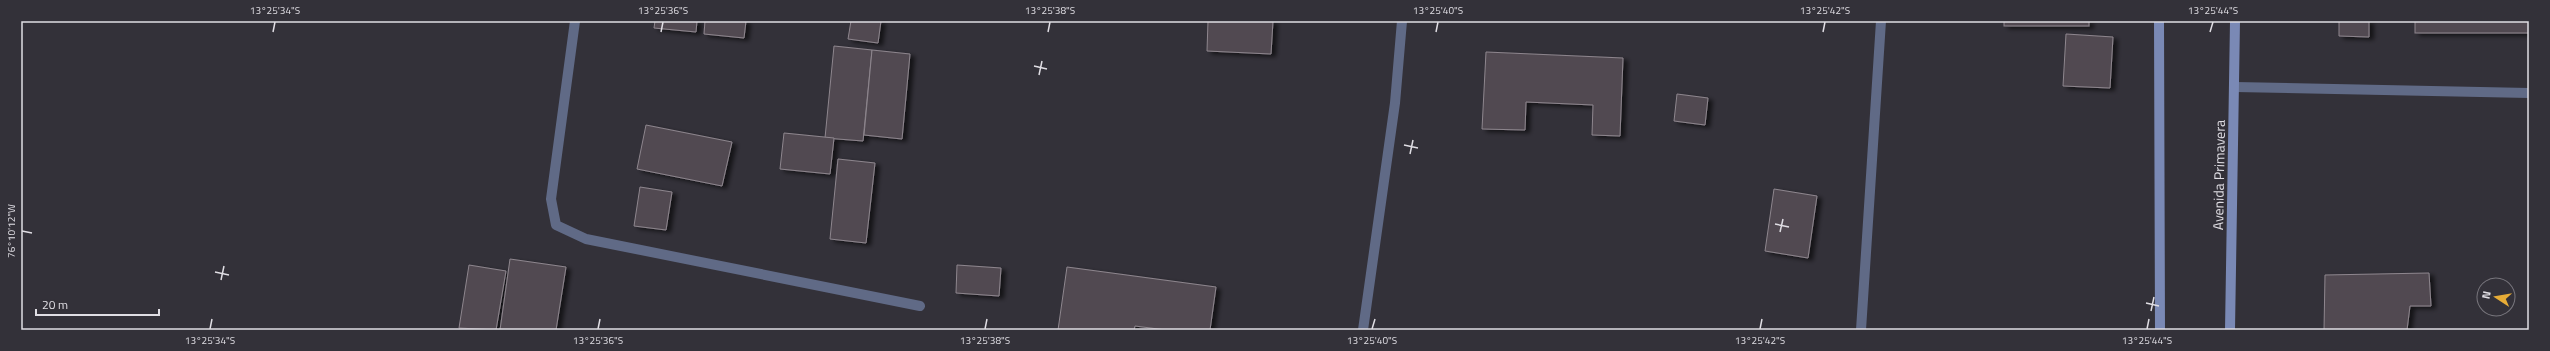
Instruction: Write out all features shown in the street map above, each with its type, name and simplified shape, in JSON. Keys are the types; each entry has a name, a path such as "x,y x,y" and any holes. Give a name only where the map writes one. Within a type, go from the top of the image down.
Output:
{"street":[{"path":"575,21 551,199 556,225 586,238 920,306"},
{"path":"1363,330 1395,103 1402,21"},
{"path":"1861,330 1881,21"},
{"path":"2159,21 2160,330"},
{"name":"Avenida Primavera","path":"2230,330 2235,87 2234,21"},
{"path":"2235,87 2529,93"}],"building":[{"path":"655,21 697,21 696,32 654,28"},
{"path":"705,21 746,21 744,38 704,34"},
{"path":"851,21 881,21 878,43 848,39"},
{"path":"1208,21 1273,21 1271,54 1207,51"},
{"path":"2004,21 2089,21 2089,26 2004,26"},
{"path":"2339,21 2369,21 2369,37 2339,36"},
{"path":"2415,21 2529,21 2529,33 2415,33"},
{"path":"2066,34 2113,37 2110,88 2063,86"},
{"path":"834,46 872,50 863,141 825,138"},
{"path":"872,50 910,54 902,139 864,135"},
{"path":"1486,52 1623,58 1620,136 1592,135 1593,105 1526,102 1525,130 1482,129"},
{"path":"1677,94 1708,98 1705,125 1674,121"},
{"path":"646,125 732,142 722,186 637,169"},
{"path":"784,133 834,138 830,174 780,169"},
{"path":"838,159 875,163 866,243 830,239"},
{"path":"640,187 672,192 666,230 634,226"},
{"path":"1774,189 1817,196 1808,258 1765,251"},
{"path":"510,259 566,267 556,330 500,330"},
{"path":"469,265 506,271 496,330 459,328"},
{"path":"957,265 1001,268 999,296 956,293"},
{"path":"1067,267 1216,287 1210,330 1166,330 1135,326 1134,330 1058,330"},
{"path":"2429,273 2431,306 2410,306 2407,330 2324,330 2325,275"}]}
